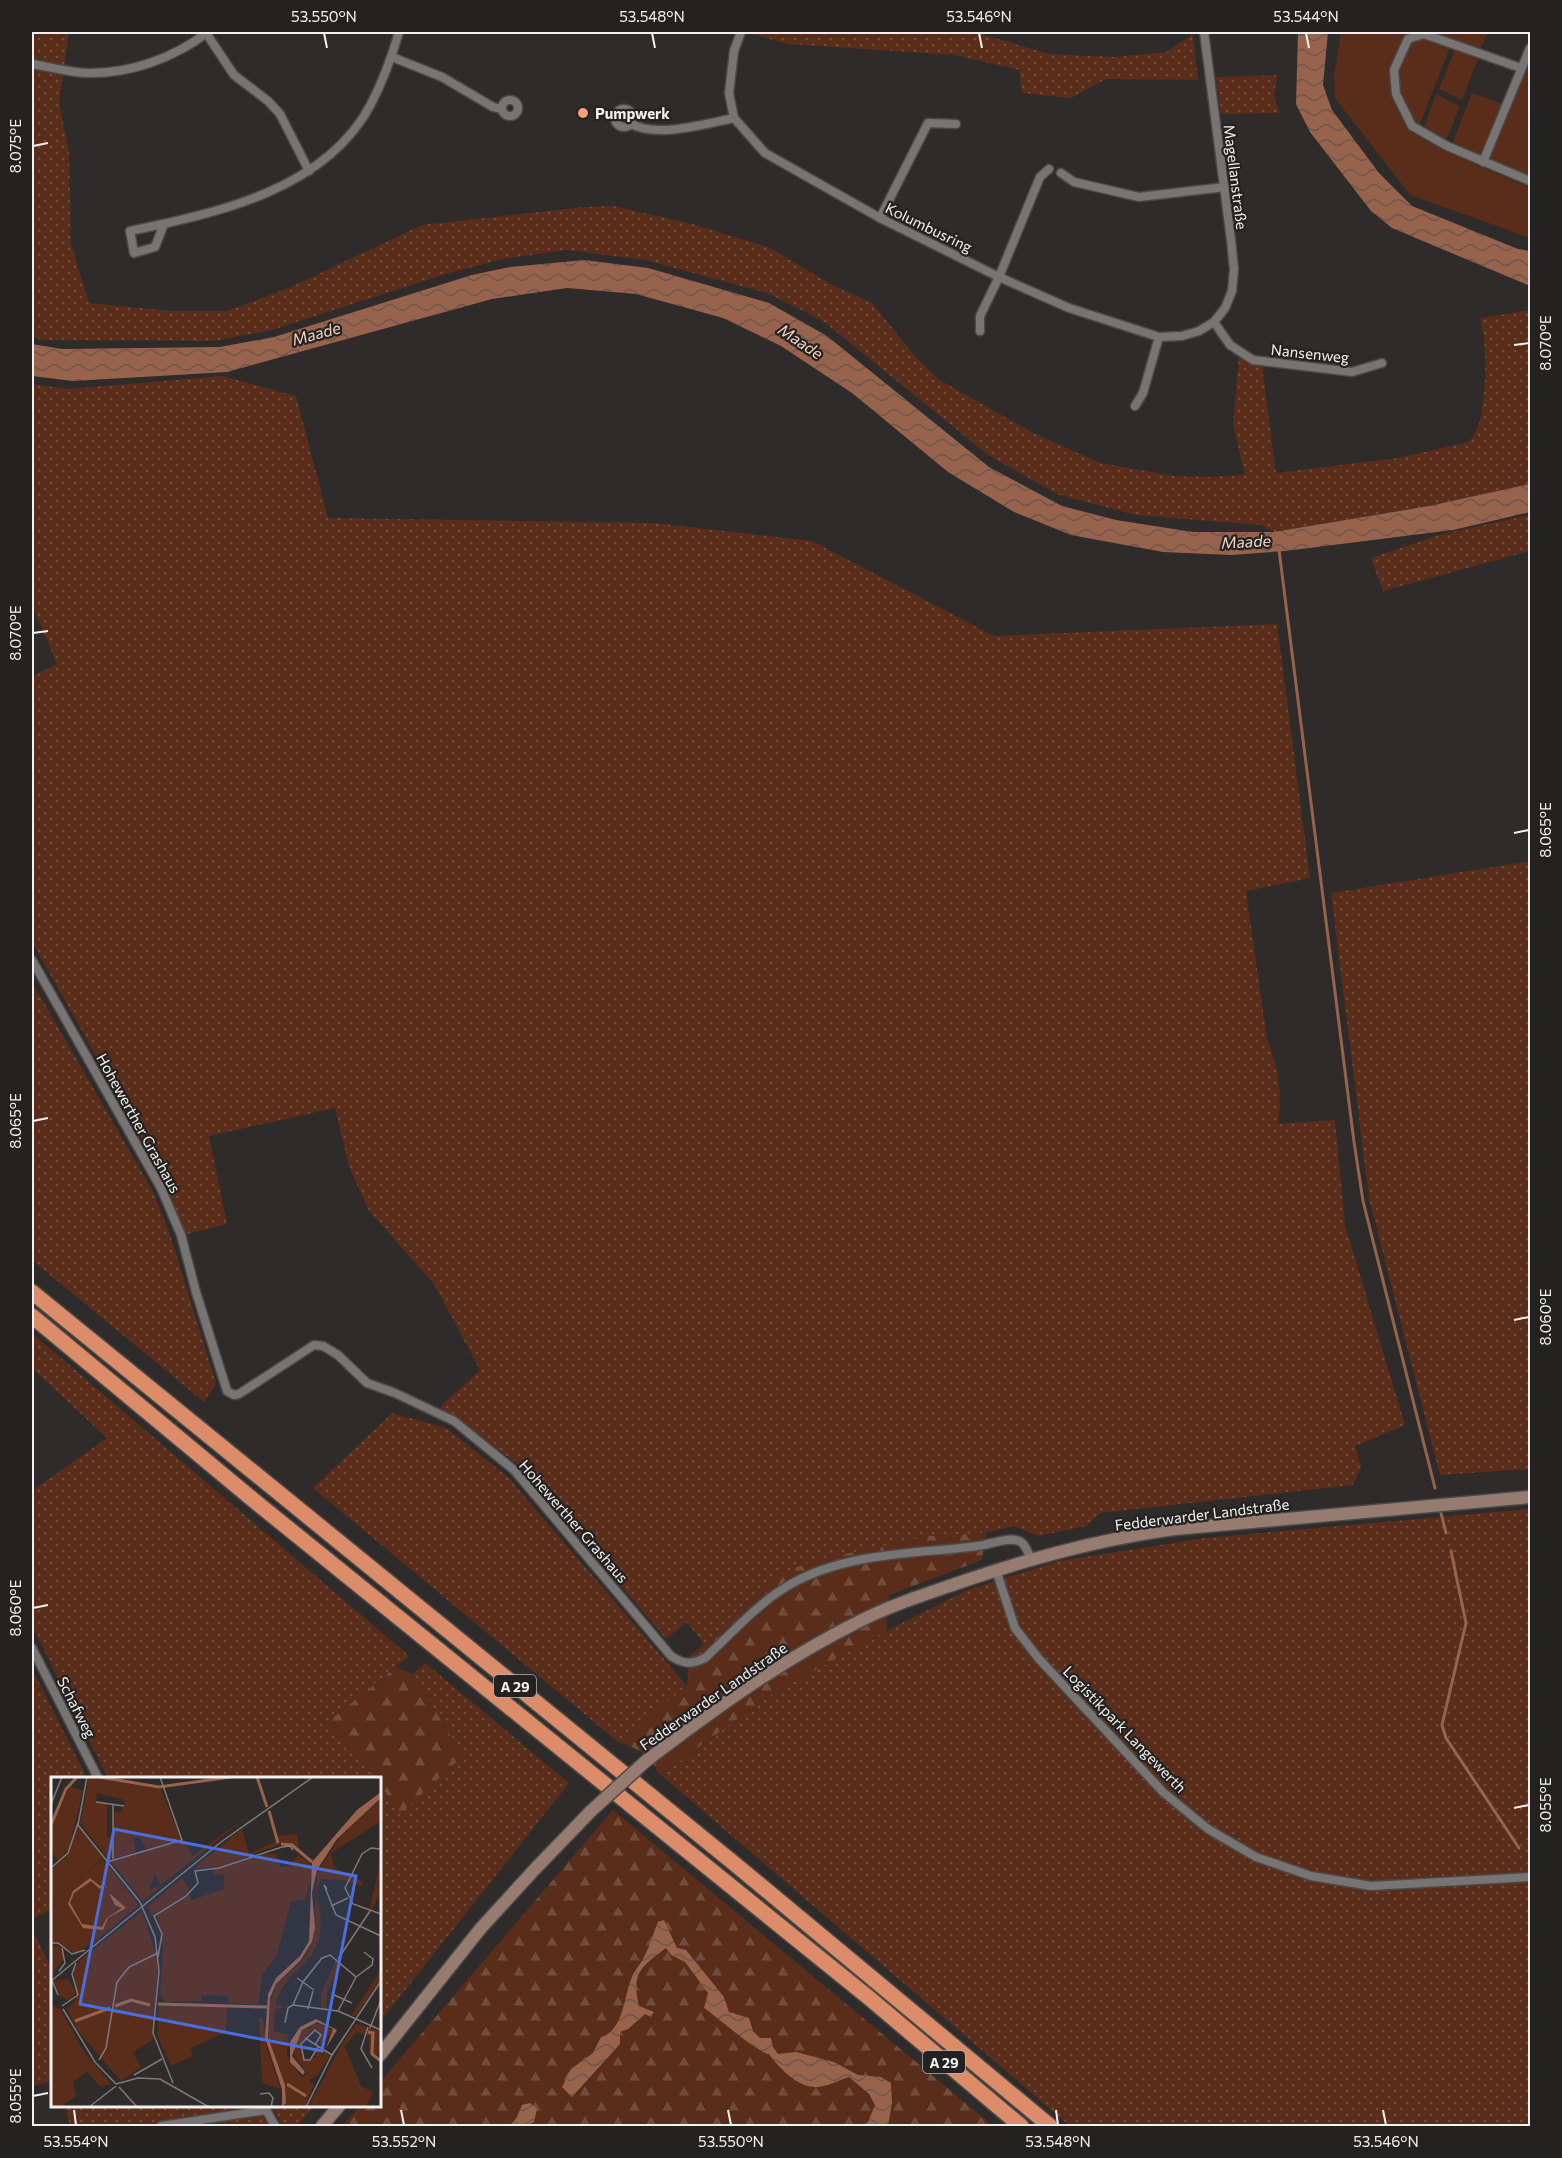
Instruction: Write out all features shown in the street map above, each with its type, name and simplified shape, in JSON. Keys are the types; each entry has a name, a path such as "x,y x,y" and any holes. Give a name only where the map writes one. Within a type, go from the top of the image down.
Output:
{"highway":[{"name":"A 29","path":"32,1292 736,1865 1050,2127"},
{"name":"A 29","path":"32,1316 257,1503 859,1990 1021,2127"}],"street":[{"path":"32,64 88,73 127,69 177,52 207,32 234,75 268,101 280,114 309,171"},
{"path":"164,224 254,199 289,184 309,171 337,147 371,105 392,57 399,32"},
{"path":"631,124 640,129 677,129 734,118 729,93 734,51 741,32"},
{"name":"Magellanstraße","path":"1204,32 1234,269 1232,291 1225,308 1214,322"},
{"path":"1521,68 1424,34 1408,39 1394,70 1396,94 1412,126 1447,146 1530,182"},
{"path":"1483,162 1530,48"},
{"path":"392,57 442,77 493,107 502,109"},
{"name":"Kolumbusring","path":"734,118 765,153 880,218 999,277 1069,308 1159,337 1199,331 1214,322"},
{"path":"880,218 928,123 956,124"},
{"path":"980,331 980,316 999,277 1040,177 1049,169"},
{"path":"1061,173 1074,182 1139,197 1225,186"},
{"name":"Nansenweg","path":"1214,322 1230,345 1253,360 1352,372 1382,363"},
{"path":"1135,406 1143,393 1159,337"},
{"name":"Hohewerther Grashaus","path":"32,960 161,1188 181,1235 227,1391 234,1395 239,1394 314,1345 323,1346 338,1355 367,1383 395,1393 454,1421 514,1470 670,1656 682,1663 694,1664 705,1658 768,1600 791,1584 825,1569 877,1558 992,1545 1010,1540 1018,1540 1024,1544 1031,1559"},
{"name":"Fedderwarder Landstraße","path":"381,2054 481,1928 591,1811 646,1761 753,1683 860,1621 916,1597 996,1570 1118,1538 1175,1529 1530,1497"},
{"name":"Logistikpark Langewerth","path":"996,1570 1015,1628 1039,1659 1163,1792 1208,1829 1256,1857 1311,1876 1371,1886 1530,1877"},
{"name":"Schafweg","path":"32,1648 97,1777"},
{"path":"322,2127 338,2107"},
{"path":"161,2127 265,2108 275,2127"}],"green space":[{"path":"32,32 69,32 59,102 69,153 71,244 89,303 170,311 227,311 291,287 422,225 583,207 613,206 692,224 768,247 834,286 872,303 914,355 938,379 1033,433 1100,463 1174,476 1210,477 1245,475 1233,424 1239,356 1262,366 1276,473 1398,458 1469,442 1479,424 1484,397 1485,355 1480,318 1530,310 1530,484 1429,506 1274,532 1261,525 1136,515 1059,495 988,455 823,321 767,293 645,260 567,250 503,259 449,273 272,330 214,341 42,340 32,336"},
{"path":"753,32 974,32 1050,54 1114,57 1166,52 1193,34 1198,80 1106,79 1071,98 1022,93 1019,70 955,55 788,44 752,34"},
{"path":"1341,32 1415,32 1405,36 1389,68 1391,95 1408,130 1444,151 1530,188 1530,238 1410,195 1335,98 1334,77"},
{"path":"1432,32 1488,32 1481,48"},
{"path":"1423,38 1450,47 1419,126 1415,123 1400,93 1397,71 1411,42"},
{"path":"1455,50 1478,59 1462,100 1439,89"},
{"path":"1530,59 1530,177 1489,159"},
{"path":"1277,75 1274,98 1280,113 1221,114 1216,77"},
{"path":"1472,93 1502,104 1481,157 1452,144"},
{"path":"1436,94 1460,106 1446,141 1423,130"},
{"path":"222,376 296,396 328,518 654,523 812,541 994,636 1277,624 1310,878 1246,891 1267,1039 1278,1081 1280,1101 1278,1124 1335,1120 1345,1225 1405,1425 1355,1446 1361,1467 1353,1485 1100,1513 1086,1526 1039,1536 1013,1526 986,1533 929,1536 772,1578 704,1644 687,1622 666,1639 519,1465 440,1407 480,1370 434,1284 369,1211 349,1166 335,1108 209,1136 227,1224 184,1235 162,1173 32,942 32,676 57,664 32,605 32,384 68,389"},
{"path":"1530,515 1530,551 1383,591 1371,558 1442,534"},
{"path":"1530,861 1530,1469 1440,1475 1369,1198 1331,893"},
{"path":"32,982 152,1190 169,1232 216,1383 204,1402 32,1260"},
{"path":"32,1333 409,1656 329,1721 373,1777 108,1777 32,1626 32,1491 107,1438 32,1368"},
{"path":"392,1413 446,1428 508,1477 687,1686 618,1742 313,1488"},
{"path":"1530,1509 1530,2126 1070,2126 661,1775 772,1694 886,1631 968,1590 1059,1561 1205,1538"},
{"path":"986,1533 982,1560 889,1595 886,1631 772,1694 660,1775 652,1762 643,1754 618,1742 687,1686 689,1656 772,1578 812,1561 929,1536"},
{"path":"425,1663 569,1783 381,2021 381,1786 401,1812 463,1756 413,1674"},
{"path":"396,1667 413,1674 463,1756 401,1813 381,1786 381,1777 373,1777 329,1721"},
{"path":"32,1669 86,1777 51,1777 51,1910 32,1919"},
{"path":"613,1810 993,2126 342,2126 359,2107 381,2107 381,2081"},
{"path":"32,1929 51,1967 51,2081 32,2086"},
{"path":"65,2107 258,2107 268,2126 70,2126"},
{"path":"272,2107 313,2107 297,2126 282,2126"}],"water":[{"path":"1298,32 1328,32 1323,85 1332,110 1379,173 1412,206 1518,249 1530,251 1530,286 1392,228 1371,211 1310,132 1296,104"},
{"name":"Maade","path":"584,260 648,268 769,303 827,336 989,467 1062,506 1116,520 1193,532 1274,532 1429,506 1530,484 1530,512 1453,530 1285,551 1231,555 1163,552 1071,535 1014,512 948,472 852,393 781,346 723,318 636,294 567,288 492,299 227,372 73,381 32,376 32,344 62,349 220,347 274,337 472,275 510,267"},
{"path":"664,1920 677,1948 686,1950 724,1997 729,2012 749,2018 753,2031 760,2038 771,2038 778,2054 796,2052 834,2062 858,2075 881,2077 891,2083 892,2103 888,2126 862,2126 868,2122 875,2105 869,2094 849,2077 820,2087 802,2084 783,2071 769,2054 747,2042 704,2008 708,1993 685,1962 671,1955 666,1948 644,1966 637,1978 639,2006 654,2012 651,2017 645,2014 628,2029 620,2032 620,2044 572,2097 562,2087 571,2069 593,2053 601,2037 609,2033 619,2020 633,1974 643,1960 658,1922"},
{"path":"530,2103 537,2109 534,2122 526,2126 510,2126 522,2105"}],"waterway":[{"path":"1279,550 1363,1201 1435,1488"},
{"path":"1441,1513 1446,1533"},
{"path":"1451,1551 1466,1623 1442,1725 1446,1738 1519,1848"}],"place":[{"name":"Pumpwerk","path":"583,113"}]}
